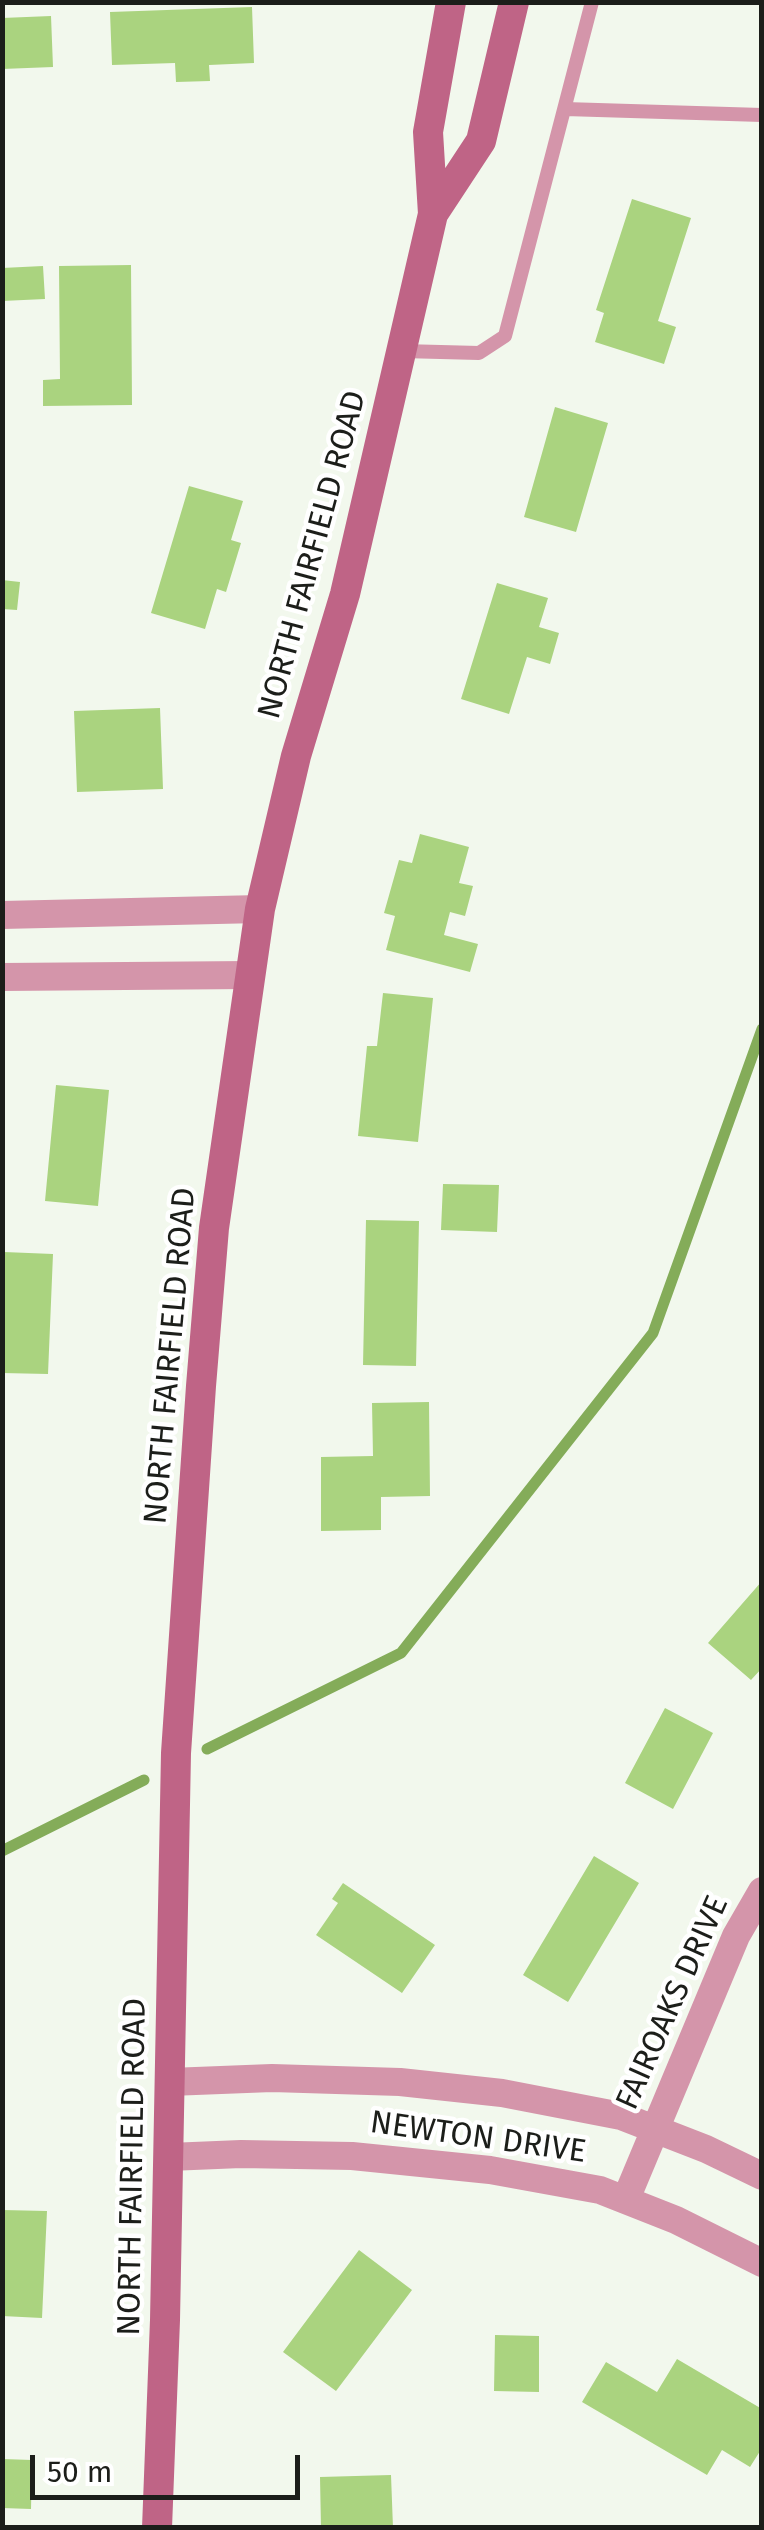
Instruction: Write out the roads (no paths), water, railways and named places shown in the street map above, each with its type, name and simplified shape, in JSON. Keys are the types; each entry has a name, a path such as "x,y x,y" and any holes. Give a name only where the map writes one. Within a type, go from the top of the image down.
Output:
{"main road":[{"name":"NORTH FAIRFIELD ROAD","path":"158,2528 176,1753 214,1228 260,908 296,756 345,594 433,214 428,132 452,2"},
{"name":"NORTH FAIRFIELD ROAD","path":"433,214 482,141 514,2"}],"street":[{"path":"2,915 260,908"},
{"path":"2,978 249,974"},
{"name":"FAIROAKS DRIVE","path":"626,2199 736,1936 762,1891"},
{"name":"NEWTON DRIVE","path":"170,2082 272,2078 400,2082 553,2101 656,2128 762,2176"},
{"name":"NEWTON DRIVE","path":"168,2157 352,2156 490,2170 600,2190 676,2220 762,2263"}],"lane":[{"path":"401,351 480,353 505,336 592,2"},
{"path":"565,109 762,115"}],"waterway":[{"path":"207,1749 401,1653 653,1333 762,1029"},
{"path":"2,1851 144,1780"}]}
